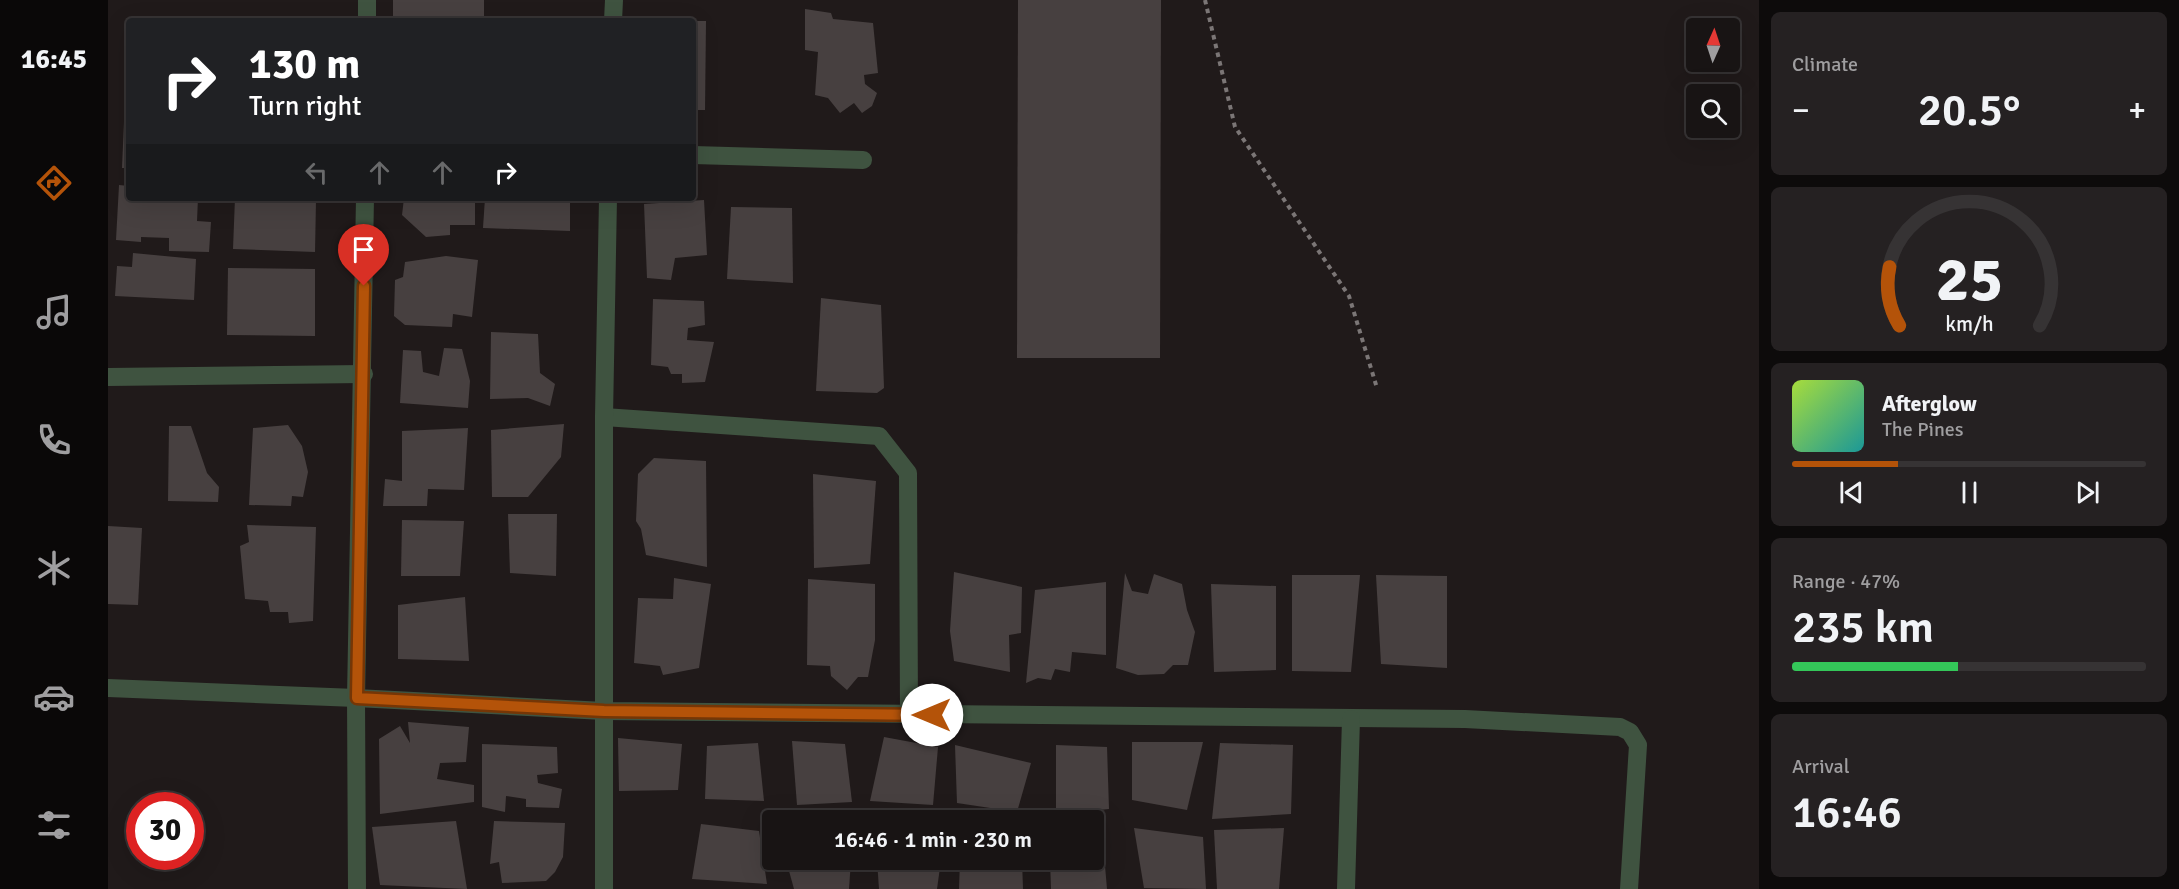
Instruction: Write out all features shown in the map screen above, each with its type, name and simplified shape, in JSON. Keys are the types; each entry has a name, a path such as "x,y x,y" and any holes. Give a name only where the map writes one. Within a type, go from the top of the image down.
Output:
{"street":[{"path":"367,0 367,18"},
{"path":"613,18 614,0"},
{"path":"696,155 863,160"},
{"path":"357,889 357,698 365,201"},
{"path":"604,889 604,417 608,201"},
{"path":"108,376 364,374"},
{"path":"604,417 834,431 879,436 908,473 909,715"},
{"path":"108,688 604,711 1351,719 1620,727 1630,732 1638,745 1629,889"},
{"path":"1346,889 1351,719"}],"path":[{"path":"1205,0 1235,127 1349,296 1377,388"}],"building":[{"path":"393,0 484,0 484,18 393,18"},
{"path":"1018,0 1161,0 1160,358 1017,358"},
{"path":"805,9 831,13 833,19 873,23 878,73 864,75 865,84 877,93 872,106 862,113 854,103 840,113 828,98 815,95 818,52 805,50"},
{"path":"696,21 706,21 705,110 696,110"},
{"path":"124,122 126,122 126,168 122,168"},
{"path":"119,185 126,186 126,201 198,201 197,221 211,222 209,252 169,251 169,238 141,237 141,242 116,240"},
{"path":"704,200 707,255 675,258 671,280 647,278 644,204"},
{"path":"235,201 316,201 315,252 233,249"},
{"path":"404,201 475,201 475,225 450,225 450,235 426,237 402,215"},
{"path":"485,201 570,201 570,231 483,228"},
{"path":"731,207 792,208 793,283 727,279"},
{"path":"133,253 196,259 194,300 115,296 117,266 132,267"},
{"path":"446,256 478,260 472,317 453,314 452,327 405,325 394,316 395,280 403,277 405,262"},
{"path":"228,268 315,269 315,336 227,335"},
{"path":"821,298 881,305 884,388 877,393 816,391"},
{"path":"653,299 704,301 705,325 688,328 687,340 714,342 705,382 682,383 682,374 671,374 668,367 651,365"},
{"path":"491,332 538,334 540,373 555,384 550,406 528,398 490,399"},
{"path":"444,348 462,349 470,381 468,408 400,403 403,350 421,351 423,372 439,376"},
{"path":"564,424 561,457 528,497 492,497 491,430"},
{"path":"288,425 302,446 308,472 303,497 292,496 291,506 249,505 253,428"},
{"path":"169,426 191,426 207,473 219,487 218,502 168,501"},
{"path":"468,428 464,490 428,489 427,506 383,506 385,479 402,481 402,431"},
{"path":"654,458 706,461 707,567 646,555 641,529 636,521 638,474"},
{"path":"813,474 876,481 870,564 814,568"},
{"path":"508,514 557,514 556,576 510,573"},
{"path":"402,520 464,521 460,576 401,576"},
{"path":"247,525 316,527 313,621 289,623 288,612 270,612 268,601 245,599 240,546 249,542"},
{"path":"108,526 142,528 138,605 108,604"},
{"path":"954,572 1022,587 1021,633 1009,635 1010,672 954,661 950,631"},
{"path":"1125,573 1132,591 1148,594 1154,574 1182,584 1187,610 1195,632 1188,665 1173,665 1164,674 1138,675 1116,668"},
{"path":"1292,575 1360,575 1351,672 1292,671"},
{"path":"1376,575 1447,576 1447,668 1381,664"},
{"path":"674,578 711,584 699,668 663,675 660,666 634,663 638,598 673,599"},
{"path":"808,579 875,584 875,640 868,677 858,677 847,690 831,676 830,666 807,665"},
{"path":"1106,582 1106,655 1072,652 1070,672 1055,669 1051,680 1038,678 1026,683 1035,590"},
{"path":"1211,584 1276,586 1276,670 1214,672"},
{"path":"465,597 469,661 398,659 398,605"},
{"path":"408,722 469,727 466,762 440,763 437,779 474,785 474,802 380,814 379,739 400,726 410,743"},
{"path":"884,737 938,747 933,805 870,801"},
{"path":"618,738 682,744 678,790 619,791"},
{"path":"792,741 845,744 852,802 797,805"},
{"path":"1132,742 1203,742 1187,810 1132,800"},
{"path":"758,743 764,801 705,799 707,746"},
{"path":"1220,743 1293,745 1291,814 1212,819"},
{"path":"482,744 557,747 558,773 537,775 538,783 562,789 559,808 526,807 526,799 506,796 505,812 482,807"},
{"path":"955,745 1031,763 1018,810 957,803"},
{"path":"1056,745 1107,747 1109,809 1056,810"},
{"path":"456,821 467,889 380,885 372,827"},
{"path":"494,821 565,823 563,857 555,872 546,881 502,883 499,862 490,864"},
{"path":"701,824 759,831 762,870 765,870 767,884 692,879"},
{"path":"1134,828 1203,837 1206,889 1144,888"},
{"path":"1284,828 1279,889 1217,889 1214,830"},
{"path":"1104,854 1107,889 1051,889 1050,870 1104,870"},
{"path":"789,870 850,870 849,889 794,889"},
{"path":"878,870 940,870 937,889 879,889"},
{"path":"960,870 1022,870 1023,889 959,889"}],"route":[{"path":"364,286 357,698 604,711 932,715"}]}
